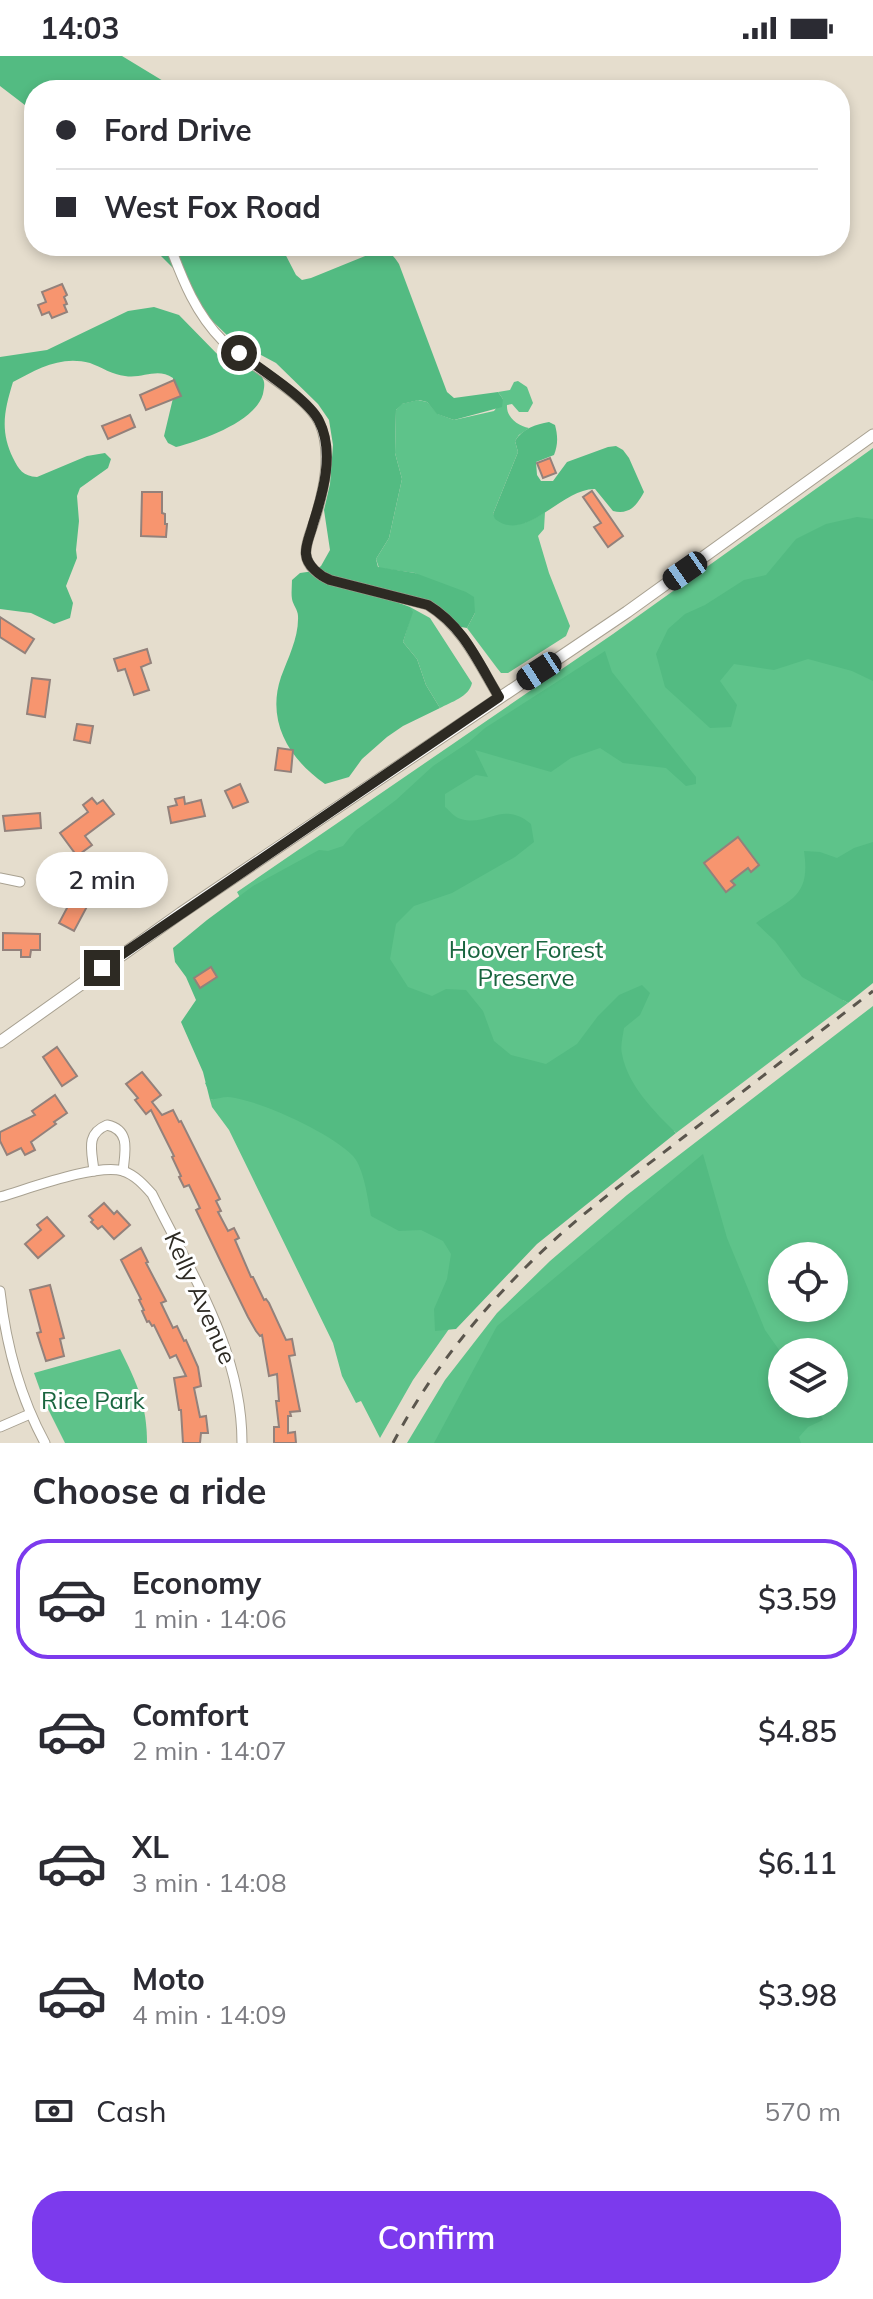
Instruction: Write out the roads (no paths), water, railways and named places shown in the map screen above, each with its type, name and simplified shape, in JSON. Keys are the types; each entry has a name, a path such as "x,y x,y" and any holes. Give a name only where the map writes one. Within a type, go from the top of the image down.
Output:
{"street":[{"path":"174,256 197,310 224,342 300,400 319,420 326,444 326,472 306,554 309,564 322,577 330,580 428,605 441,613 466,641 499,697"},
{"path":"0,1042 181,913 662,587 873,435"},
{"path":"0,878 20,882"},
{"path":"0,1197 103,1169 123,1171 126,1149 124,1134 119,1129 107,1125 91,1138 94,1171"},
{"name":"Kelly Avenue","path":"123,1171 135,1177 152,1194 221,1334 239,1398 242,1443"},
{"path":"0,1291 8,1345 17,1378 45,1443"},
{"path":"0,1427 30,1414"}],"railway":[{"path":"393,1443 425,1388 463,1336 551,1243 617,1188 873,991"}],"park label":[{"name":"Hoover Forest Preserve","path":"526,964"},
{"name":"Rice Park","path":"93,1401"}]}
